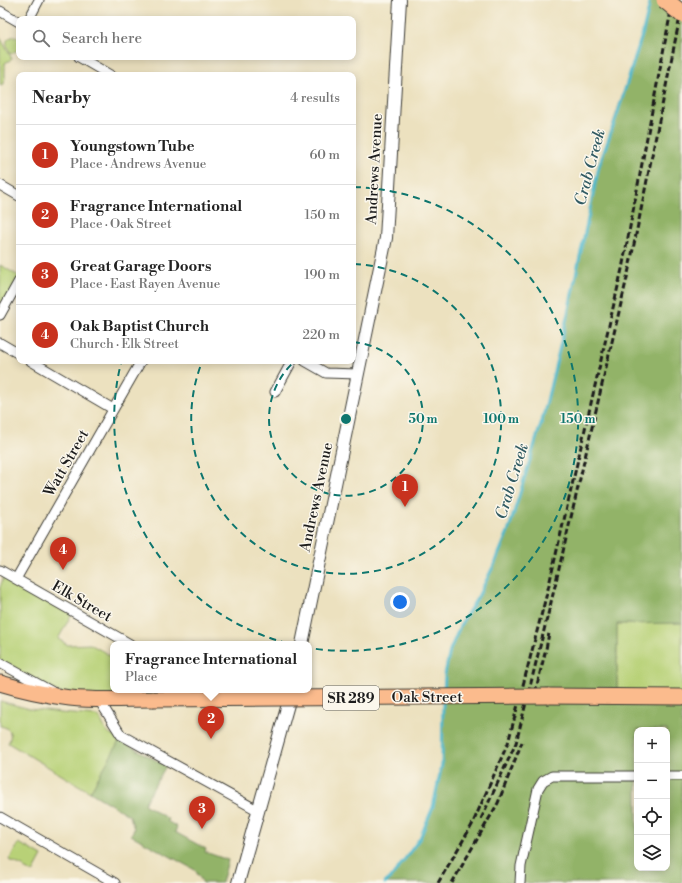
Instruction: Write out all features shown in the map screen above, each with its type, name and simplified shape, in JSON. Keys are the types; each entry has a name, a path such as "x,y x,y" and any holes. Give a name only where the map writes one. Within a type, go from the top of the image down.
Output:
{"main road":[{"name":"SR 289","path":"0,683 61,697 99,700"},
{"name":"Oak Street","path":"99,700 548,696 682,697"}],"street":[{"path":"31,16 39,0"},
{"name":"Andrews Avenue","path":"303,641 386,238 400,0"},
{"path":"0,11 16,20"},
{"path":"84,60 105,72"},
{"path":"0,185 16,194"},
{"path":"0,315 16,286"},
{"path":"0,343 16,352"},
{"path":"36,364 113,409"},
{"name":"Watt Street","path":"16,579 139,364"},
{"path":"275,392 290,364"},
{"path":"310,364 326,373 358,374"},
{"name":"Elk Street","path":"0,570 125,641"},
{"path":"0,663 61,697"},
{"path":"272,693 284,693"},
{"path":"238,883 291,693"},
{"path":"99,700 121,735 259,811"},
{"path":"520,883 521,866 528,832 538,789 543,781 552,776 634,776"},
{"path":"670,776 682,776"},
{"path":"0,817 115,883"}],"green space":[{"path":"650,0 665,0 682,18 682,623 617,624 617,696 682,697 682,883 385,883 392,877 420,838 433,806 442,764 443,697 445,674 450,650 461,624 479,595 495,563 509,529 543,417 568,313 599,166 643,32"},
{"path":"16,36 16,51 11,54 7,46 9,38"},
{"path":"0,37 12,59 5,63 5,78 2,86 0,85"},
{"path":"0,265 16,274 16,286 0,315"},
{"path":"5,573 73,612 58,639 68,645 90,644 110,655 110,693 154,693 153,699 70,698 0,663 0,587"},
{"path":"682,623 682,697 617,697 617,624"},
{"path":"0,701 30,709 96,716 100,718 106,731 120,740 90,792 8,743 10,740 10,732 6,728 0,726"},
{"path":"120,740 166,766 144,804 168,819 167,821 177,827 175,832 206,849 205,852 228,860 222,883 203,883 195,870 131,835 134,829 130,816 90,792"},
{"path":"19,843 42,856 33,873 24,868 25,867 9,860"}],"waterway":[{"name":"Crab Creek","path":"444,693 445,674 450,650 461,624 479,595 495,563 509,529 543,417 568,313 599,166 643,32 649,7 649,0"},
{"name":"Crab Creek","path":"385,883 392,877 420,838 433,807 442,764 443,702"}],"railway":[{"path":"438,883 472,825 508,743 548,589 622,269 673,0"},
{"path":"481,819 516,743 554,590 629,269 682,7"},
{"path":"533,701 549,633"},
{"path":"452,883 498,803 522,742"}],"place":[{"name":"Youngstown Tube","path":"405,507"},
{"name":"Oak Baptist Church","path":"63,570"},
{"name":"Fragrance International","path":"211,739"},
{"name":"Great Garage Doors","path":"202,829"}]}
